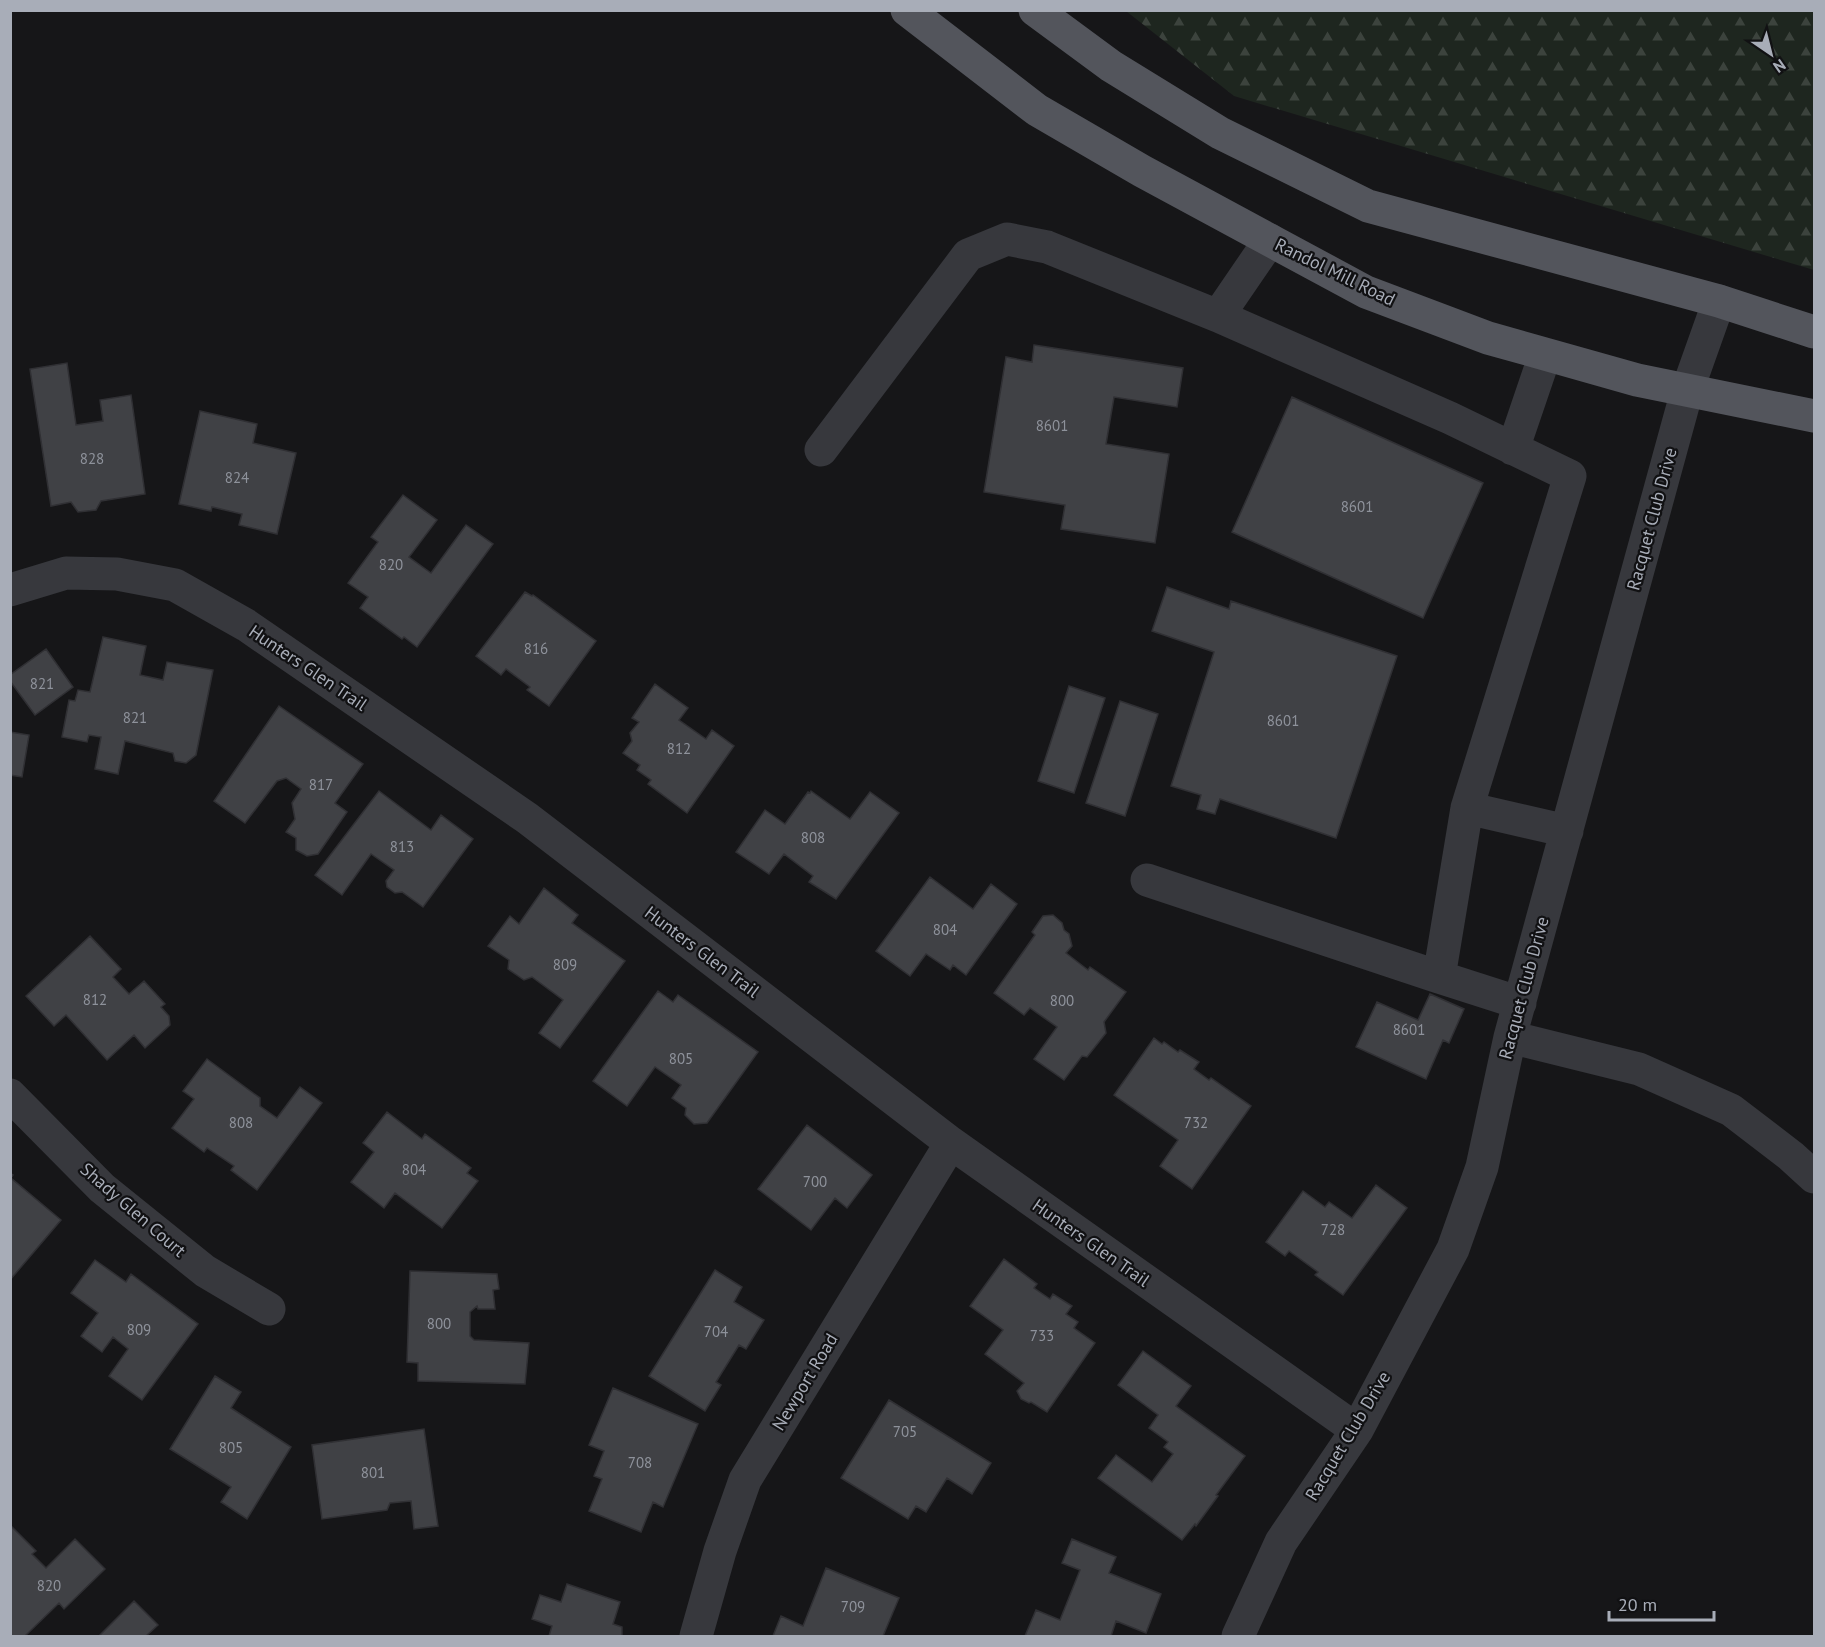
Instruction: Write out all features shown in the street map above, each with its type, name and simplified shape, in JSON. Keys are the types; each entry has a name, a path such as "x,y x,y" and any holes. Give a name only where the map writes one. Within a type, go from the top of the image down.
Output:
{"main road":[{"name":"Randol Mill Road","path":"907,10 1037,110 1142,171 1366,292 1488,338 1545,355 1637,380 1815,416"},
{"path":"1035,10 1111,66 1220,133 1368,206 1719,301 1815,332"}],"street":[{"path":"821,450 968,255 1007,238 1047,247 1218,316 1450,418 1570,476 1467,808 1439,977"},
{"path":"1218,316 1270,240"},
{"name":"Racquet Club Drive","path":"1238,1636 1281,1542 1357,1430 1453,1250 1482,1167 1510,1037 1688,391 1719,301"},
{"path":"1513,449 1545,355"},
{"name":"Hunters Glen Trail","path":"10,590 66,573 117,574 175,585 246,625 527,818 951,1143 1357,1430"},
{"path":"1467,808 1567,831"},
{"path":"1147,880 1520,1003"},
{"path":"1510,1037 1639,1069 1731,1110 1815,1177"},
{"name":"Shady Glen Court","path":"10,1095 102,1188 205,1271 269,1309"},
{"name":"Newport Road","path":"696,1636 720,1551 745,1480 951,1143"}],"green space":[{"path":"1126,11 1814,11 1814,270 1234,96"}],"building":[{"path":"1034,345 1183,368 1177,407 1114,397 1106,444 1169,454 1155,543 1061,529 1065,505 984,492 1006,357 1032,362"},
{"path":"67,363 76,425 103,421 100,400 131,395 145,494 101,501 96,510 78,512 71,502 51,506 30,369"},
{"path":"1292,397 1483,483 1423,618 1232,532"},
{"path":"200,411 257,424 253,443 296,453 277,534 239,525 242,514 212,507 211,511 179,504"},
{"path":"403,495 437,520 409,557 431,573 466,525 493,544 417,647 404,637 402,639 360,608 368,597 348,583 378,542 371,537"},
{"path":"1167,587 1229,609 1231,601 1397,656 1336,838 1220,799 1215,814 1197,809 1201,795 1171,786 1214,652 1152,631"},
{"path":"525,592 533,595 596,641 549,706 527,690 530,687 506,669 501,675 476,656"},
{"path":"103,637 146,646 140,675 163,680 167,662 213,670 196,755 186,763 175,761 173,753 125,741 118,774 95,769 101,737 89,735 87,742 62,737 69,700 75,701 78,690 90,692"},
{"path":"46,649 73,687 35,715 10,681 10,675"},
{"path":"655,684 688,708 679,720 706,739 712,730 734,746 687,813 648,784 651,780 637,770 640,765 623,753 632,741 630,733 639,722 632,718"},
{"path":"1069,686 1105,698 1074,793 1038,781"},
{"path":"1120,701 1158,714 1125,816 1086,803"},
{"path":"279,706 363,764 335,803 347,812 318,854 307,856 296,850 296,838 286,832 295,819 292,803 301,789 286,778 277,781 245,823 214,801"},
{"path":"10,732 29,735 22,777 10,775"},
{"path":"379,791 431,830 441,815 473,839 423,907 402,892 395,893 387,887 386,881 394,870 371,854 342,895 315,875"},
{"path":"811,791 850,819 870,792 899,813 836,899 809,882 813,876 784,854 769,874 736,852 765,810 785,824"},
{"path":"930,877 973,909 991,884 1017,904 966,975 953,965 950,970 926,954 910,976 876,951"},
{"path":"544,888 578,915 572,923 625,961 560,1048 539,1033 563,1000 532,977 524,980 508,969 509,960 488,946 510,916 519,924"},
{"path":"1053,915 1069,934 1072,946 1066,953 1088,970 1090,967 1126,992 1104,1022 1106,1033 1087,1057 1082,1056 1064,1080 1034,1059 1057,1027 1030,1008 1024,1015 994,993 1035,935 1032,932 1043,916"},
{"path":"90,936 121,969 113,977 129,994 144,981 165,1004 161,1007 169,1016 170,1025 145,1048 134,1035 107,1060 66,1015 54,1026 26,996"},
{"path":"658,991 673,1002 678,995 758,1052 707,1123 694,1124 685,1115 686,1108 672,1098 681,1085 655,1067 627,1106 593,1081"},
{"path":"1430,994 1464,1009 1449,1043 1443,1040 1426,1079 1356,1047 1377,1002 1418,1020"},
{"path":"1154,1038 1199,1062 1194,1069 1251,1106 1192,1189 1160,1166 1178,1140 1114,1095"},
{"path":"207,1059 260,1098 260,1106 277,1118 300,1087 322,1103 257,1190 231,1170 234,1166 207,1148 204,1152 172,1128 194,1099 183,1091"},
{"path":"387,1112 422,1139 425,1134 471,1168 467,1173 478,1181 442,1228 395,1193 384,1208 351,1182 374,1152 363,1143"},
{"path":"807,1125 872,1175 847,1208 835,1198 811,1230 758,1189"},
{"path":"10,1173 13,1175 11,1178 61,1220 10,1280"},
{"path":"1376,1185 1407,1208 1343,1295 1315,1275 1318,1272 1289,1251 1285,1256 1266,1242 1303,1191 1325,1207 1329,1202 1352,1218"},
{"path":"1004,1259 1037,1284 1034,1288 1050,1299 1053,1294 1072,1306 1066,1314 1078,1322 1074,1328 1095,1343 1047,1412 1021,1399 1017,1391 1024,1383 985,1354 1003,1330 970,1306"},
{"path":"95,1260 126,1282 131,1274 198,1324 142,1400 109,1376 128,1349 113,1337 102,1352 81,1336 98,1313 71,1293"},
{"path":"715,1270 742,1287 734,1302 764,1320 746,1349 739,1345 716,1382 721,1385 705,1411 649,1376"},
{"path":"410,1271 497,1274 499,1289 493,1290 495,1309 478,1309 477,1306 470,1312 470,1336 474,1340 529,1343 525,1384 418,1381 418,1363 407,1362"},
{"path":"1143,1351 1191,1386 1176,1406 1245,1456 1196,1526 1195,1524 1182,1540 1098,1478 1116,1455 1152,1482 1173,1454 1164,1447 1168,1442 1149,1428 1158,1415 1118,1385"},
{"path":"215,1376 241,1392 231,1408 291,1447 247,1519 221,1502 231,1487 170,1449"},
{"path":"613,1388 698,1424 663,1507 653,1502 641,1532 589,1511 602,1479 594,1476 604,1451 589,1445"},
{"path":"889,1400 991,1463 972,1494 947,1478 926,1512 916,1506 908,1519 841,1478"},
{"path":"424,1429 438,1526 414,1529 411,1501 390,1503 387,1510 322,1519 312,1445"},
{"path":"10,1525 36,1551 32,1554 46,1568 75,1539 105,1569 64,1609 59,1603 25,1636 10,1636"},
{"path":"1072,1539 1116,1557 1109,1573 1161,1594 1146,1633 1116,1621 1111,1636 1025,1636 1036,1610 1060,1620 1080,1570 1062,1563"},
{"path":"826,1568 899,1598 883,1636 773,1636 781,1616 803,1626"},
{"path":"567,1584 620,1602 613,1624 622,1627 622,1636 549,1636 552,1626 532,1619 540,1595 561,1602"},
{"path":"134,1601 158,1625 146,1636 99,1636"}]}
